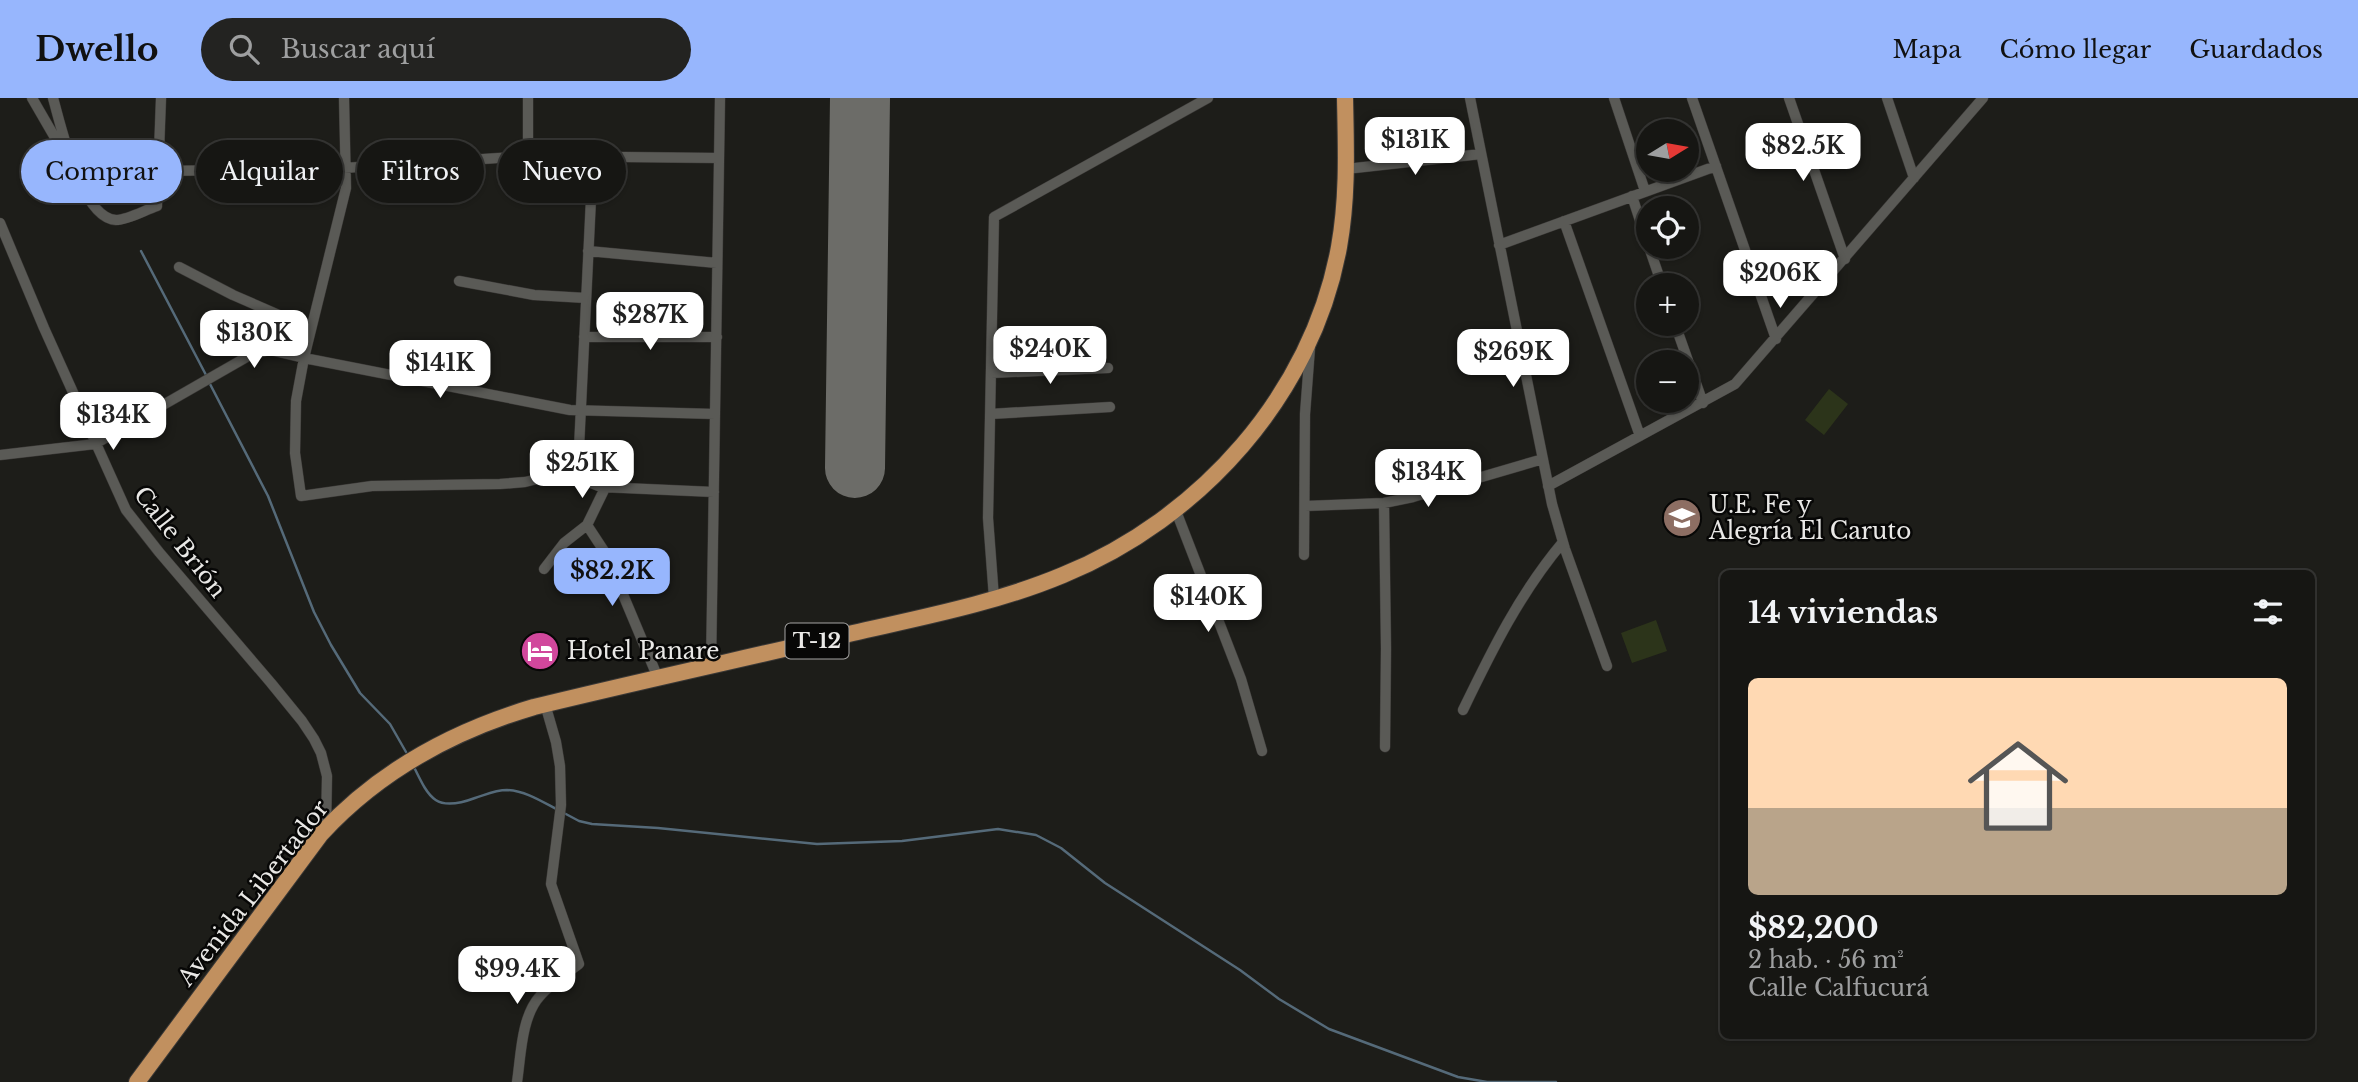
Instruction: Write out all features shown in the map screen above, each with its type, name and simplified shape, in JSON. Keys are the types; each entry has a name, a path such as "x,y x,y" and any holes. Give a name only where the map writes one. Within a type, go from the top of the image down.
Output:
{"highway":[{"name":"Avenida Libertador","path":"136,1082 326,829 378,783 427,750 493,720 545,704 994,598 1046,582 1089,564 1142,535 1176,511 1225,466 1256,429 1285,385 1324,302 1338,250 1344,211 1345,98"}],"street":[{"path":"32,98 57,140"},
{"path":"53,98 65,140"},
{"path":"159,140 161,98"},
{"path":"344,98 346,188 296,401 295,453 302,496 372,486 525,482 578,470"},
{"path":"528,98 528,140"},
{"path":"711,666 720,98"},
{"path":"994,598 988,518 993,217 1208,98"},
{"path":"1614,98 1645,191"},
{"path":"1692,98 1776,339"},
{"path":"1790,98 1845,259"},
{"path":"1887,98 1914,178"},
{"path":"1548,486 1735,384 1983,98"},
{"path":"1472,99 1548,486 1563,542 1607,666"},
{"path":"1346,169 1481,154"},
{"path":"626,157 719,158"},
{"path":"182,171 344,168 498,158"},
{"path":"1499,245 1716,166"},
{"path":"1632,196 1636,208"},
{"path":"93,203 98,212 118,220 157,206 157,203"},
{"path":"591,203 578,470 591,483 605,488 714,492"},
{"path":"1564,221 1640,436"},
{"name":"Calle Brión","path":"0,223 122,501 139,528 271,683 314,739 327,776 326,829"},
{"path":"588,251 717,263"},
{"path":"179,267 233,295 311,329"},
{"path":"459,281 546,296 586,298"},
{"path":"1304,555 1305,414 1311,333"},
{"path":"1679,336 1703,403"},
{"path":"584,337 717,337"},
{"path":"0,456 95,444 252,354 270,350 581,411 715,414"},
{"path":"990,373 1108,368"},
{"path":"990,414 1110,407"},
{"path":"1305,506 1384,503 1543,459"},
{"path":"544,569 564,543 587,525 605,488"},
{"path":"1384,503 1385,747"},
{"path":"1176,511 1241,679 1262,751"},
{"path":"587,525 606,554 658,678"},
{"path":"1463,710 1505,624 1540,569 1563,542"},
{"path":"517,1082 532,1008 540,996 579,964 551,884 561,811 558,751 545,704"}],"green space":[{"path":"1829,389 1848,404 1824,435 1805,420"},
{"path":"1656,620 1667,651 1632,663 1621,633"}],"waterway":[{"path":"141,251 206,375"},
{"path":"210,384 268,496 314,612 331,645 360,693 390,724 406,752"},
{"path":"413,765 429,794 442,803 462,802 507,790 527,794 558,810"},
{"path":"564,813 592,824 817,844 902,841 998,829 1036,835 1061,848 1105,883 1240,970 1279,999 1329,1029 1458,1077 1487,1082 1556,1082"}],"runway":[{"path":"855,468 860,98"}],"place":[{"name":"U.E. Fe y Alegría El Caruto","path":"1682,518"},
{"name":"Hotel Panare","path":"540,651"}]}
